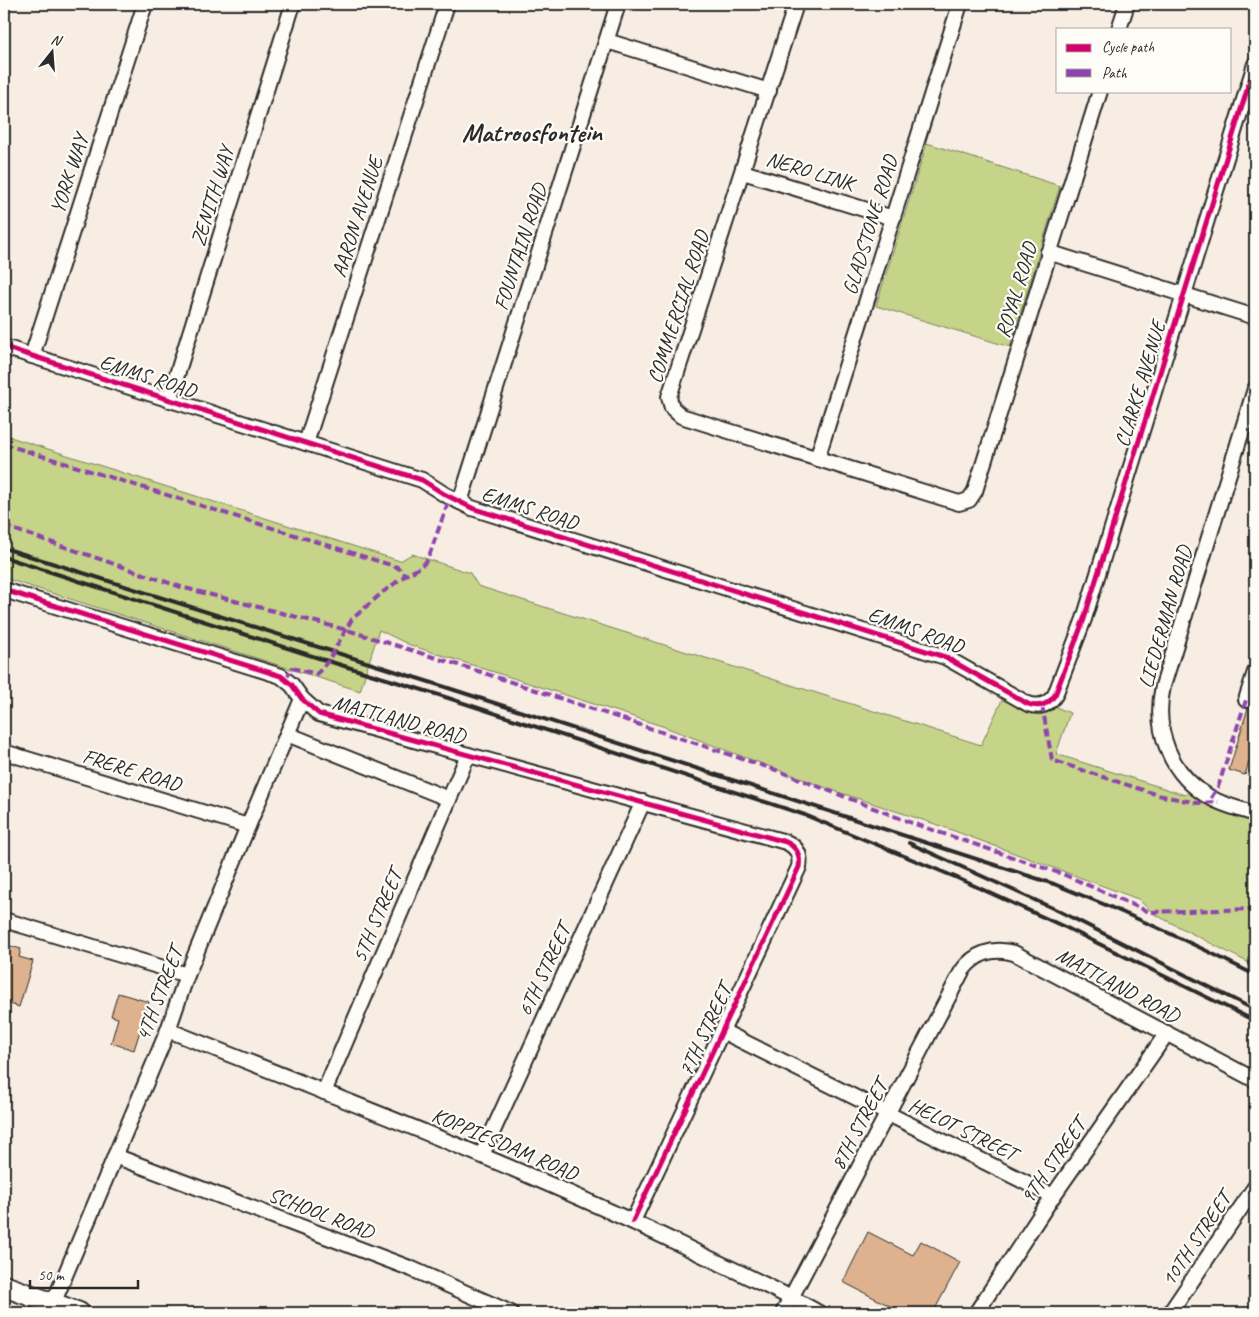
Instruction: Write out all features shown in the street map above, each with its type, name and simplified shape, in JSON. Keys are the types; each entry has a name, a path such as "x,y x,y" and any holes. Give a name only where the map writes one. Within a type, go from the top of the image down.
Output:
{"street":[{"name":"YORK WAY","path":"32,356 144,4"},
{"name":"ZENITH WAY","path":"169,400 293,4"},
{"name":"AARON AVENUE","path":"306,443 447,4"},
{"name":"FOUNTAIN ROAD","path":"460,502 618,4"},
{"name":"COMMERCIAL ROAD","path":"796,4 669,397 672,408 681,416 959,503 969,500"},
{"name":"GLADSTONE ROAD","path":"817,459 960,4"},
{"path":"1119,28 1127,4"},
{"path":"606,41 769,91"},
{"name":"CLARKE AVENUE","path":"1042,705 1055,696 1084,619 1255,64"},
{"name":"ROYAL ROAD","path":"969,500 975,491 1048,252 1100,92"},
{"name":"NERO LINK","path":"743,172 893,218"},
{"path":"1048,252 1255,317"},
{"name":"EMMS ROAD","path":"4,348 422,480 472,508 946,657 1028,704 1032,706 1042,705"},
{"name":"LIEDERMAN ROAD","path":"1255,389 1163,686 1159,708 1164,742 1174,763 1190,783 1211,798 1255,814"},
{"name":"MAITLAND ROAD","path":"4,590 281,676 319,714 786,842 791,844 798,852"},
{"path":"1246,700 1255,672"},
{"name":"4TH STREET","path":"53,1304 168,1030 248,826 302,699"},
{"path":"287,734 449,800"},
{"name":"FRERE ROAD","path":"4,752 248,826"},
{"name":"5TH STREET","path":"324,1092 468,755"},
{"name":"6TH STREET","path":"482,1155 643,802"},
{"name":"7TH STREET","path":"634,1221 799,867 798,852"},
{"path":"4,920 188,975"},
{"name":"MAITLAND ROAD","path":"962,971 979,954 996,950 1014,953 1255,1080"},
{"name":"8TH STREET","path":"783,1313 962,971"},
{"name":"KOPPIESDAM ROAD","path":"168,1030 482,1155 634,1221 818,1313"},
{"name":"HELOT STREET","path":"722,1031 1053,1196"},
{"name":"9TH STREET","path":"978,1312 1053,1196 1167,1033"},
{"name":"SCHOOL ROAD","path":"115,1156 412,1269 511,1313"},
{"name":"10TH STREET","path":"1170,1313 1255,1186"},
{"path":"4,1286 79,1313"}],"green space":[{"path":"927,143 1060,186 1010,347 876,306"},
{"path":"4,435 400,561 412,554 470,573 478,586 981,745 1003,698 1022,709 1036,713 1049,712 1056,707 1070,713 1056,754 1185,795 1190,792 1221,810 1255,822 1255,966 1154,914 1138,899 941,826 826,788 662,726 410,645 379,630 360,691 4,578"}],"building":[{"path":"1255,700 1255,742 1245,775 1229,770 1248,708 1252,706"},
{"path":"4,944 21,949 19,957 33,961 19,1007 4,1002"},
{"path":"118,993 149,1002 134,1050 111,1043 118,1018 111,1016"},
{"path":"868,1232 913,1255 921,1241 960,1262 933,1313 888,1313 892,1307 843,1282"}],"railway":[{"path":"4,548 442,686 1054,884 1156,927 1255,975"},
{"path":"4,557 439,695 805,815 955,877 1067,928 1255,1021"},
{"path":"909,843 1059,911 1255,1010"}],"marked path":[{"path":"4,444 397,567 406,575"},
{"path":"286,679 292,668 317,674 328,661 352,619 383,592 406,575 421,567 428,559 450,497"},
{"path":"4,526 181,587 347,630 481,672 776,770 912,823 1065,875 1149,912 1255,909"},
{"path":"1211,798 1218,787 1246,700"},
{"path":"1042,705 1052,760 1158,795 1197,803 1218,802"}],"cycle path":[{"path":"4,347 422,480 472,508 945,657 1028,704 1040,706 1055,695 1084,619 1255,64"},
{"path":"4,590 281,676 319,714 786,842 793,846 799,855 799,867 633,1221"}],"district":[{"name":"Matroosfontein","path":"532,132"}]}
